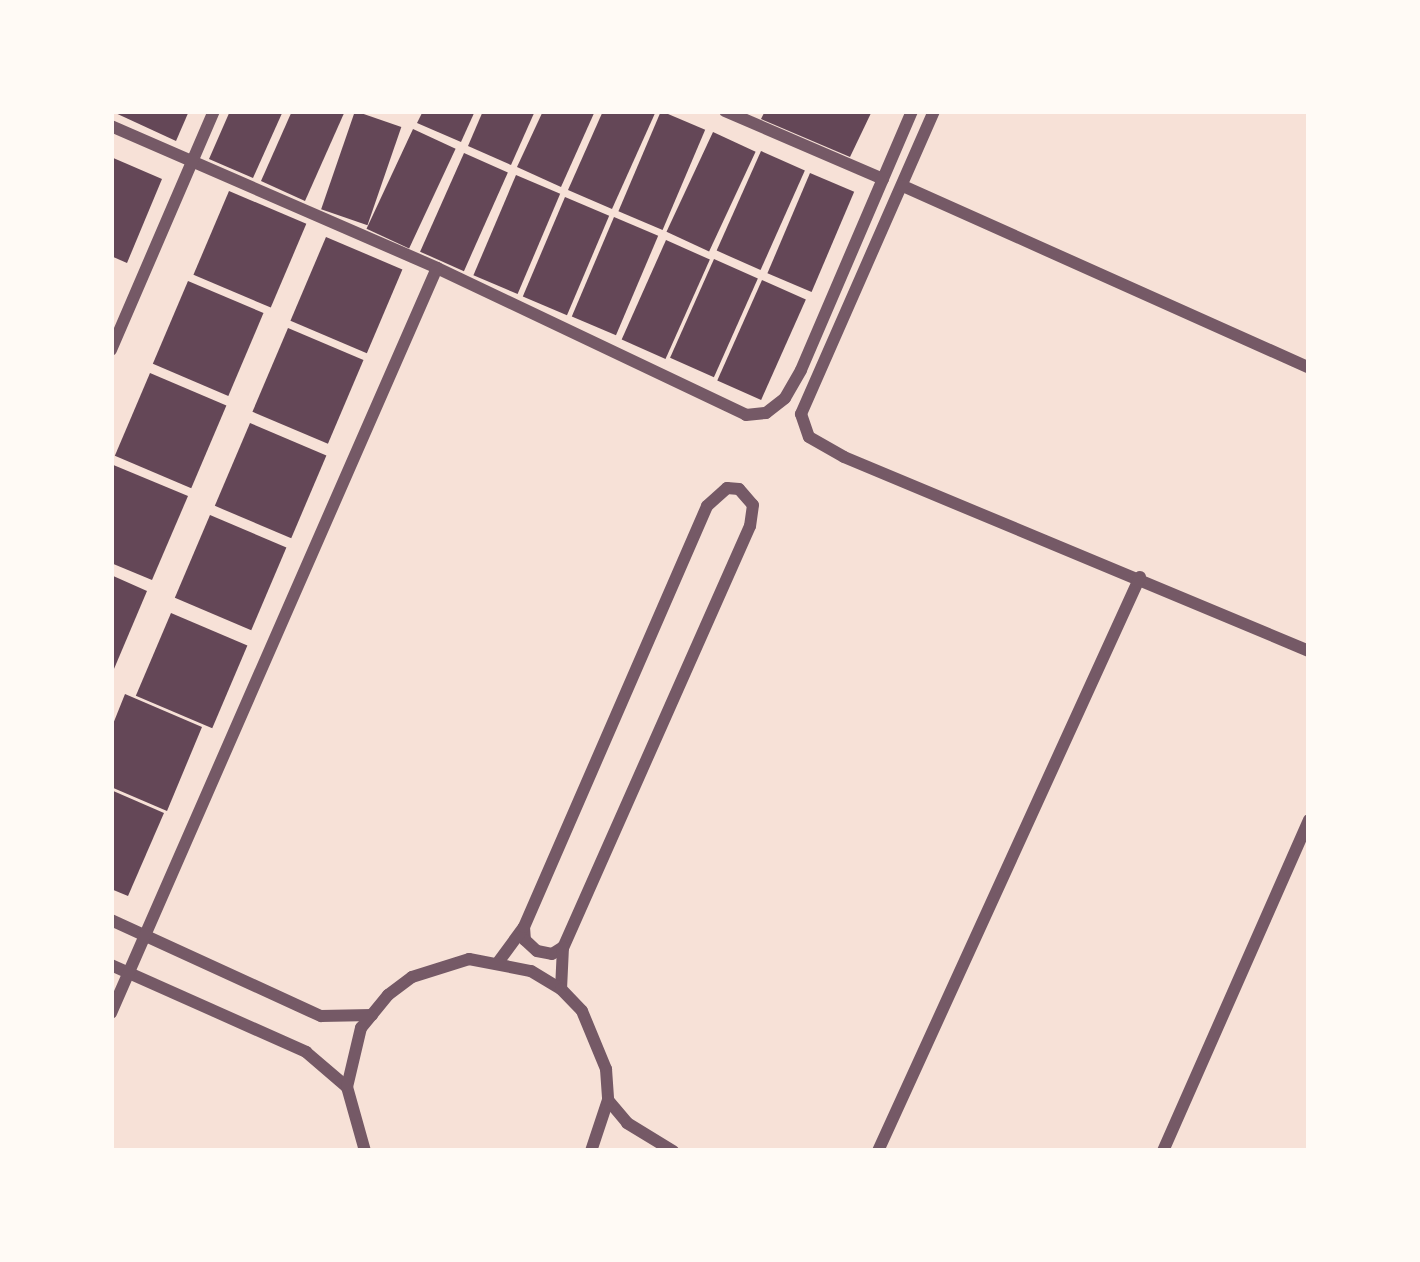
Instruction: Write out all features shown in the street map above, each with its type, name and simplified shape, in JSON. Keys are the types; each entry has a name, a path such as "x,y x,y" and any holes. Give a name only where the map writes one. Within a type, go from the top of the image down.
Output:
{"street":[{"path":"111,350 214,111"},
{"path":"725,111 883,179"},
{"path":"111,126 437,268 746,415 766,413 785,398 801,370 912,111"},
{"path":"934,111 801,414 809,437 844,458 1309,651"},
{"path":"902,186 1309,368"},
{"path":"111,1013 437,268"},
{"path":"499,961 524,927 707,506 727,488 739,490 753,505 750,526 563,946 560,988"},
{"path":"878,1151 1140,577"},
{"path":"1163,1151 1309,820"},
{"path":"111,920 321,1016 372,1015"},
{"path":"524,927 526,940 537,951 552,954 563,946"},
{"path":"365,1151 347,1087 351,1057 372,1015 412,977 439,965 499,961 560,988 598,1038 608,1100 591,1151"},
{"path":"111,965 306,1052 347,1087"},
{"path":"608,1100 627,1123 674,1151"}],"building":[{"path":"111,111 189,111 176,141"},
{"path":"230,111 283,111 253,178 209,159"},
{"path":"292,111 345,111 305,201 261,181"},
{"path":"355,111 401,127 367,225 321,209"},
{"path":"423,111 475,111 461,142 417,123"},
{"path":"483,111 535,111 511,165 468,146"},
{"path":"543,111 595,111 561,187 517,167"},
{"path":"603,111 656,111 612,209 568,190"},
{"path":"661,111 705,130 663,230 618,211"},
{"path":"765,111 872,111 850,157 761,119"},
{"path":"413,129 456,149 409,249 367,229"},
{"path":"713,132 756,152 709,252 667,232"},
{"path":"761,151 805,171 761,270 717,251"},
{"path":"464,153 508,173 464,271 420,252"},
{"path":"111,157 162,179 127,263 111,256"},
{"path":"810,173 854,192 812,292 767,273"},
{"path":"516,175 560,194 518,294 473,275"},
{"path":"229,191 306,224 271,308 193,275"},
{"path":"565,197 609,216 567,315 523,296"},
{"path":"614,217 658,236 616,335 572,316"},
{"path":"326,237 402,269 367,353 290,321"},
{"path":"666,240 710,260 666,359 622,340"},
{"path":"714,259 758,279 714,377 670,358"},
{"path":"762,280 806,300 761,400 717,380"},
{"path":"188,281 263,313 228,396 153,364"},
{"path":"288,328 363,360 328,444 252,412"},
{"path":"150,373 226,405 191,488 115,456"},
{"path":"250,423 326,455 291,538 215,506"},
{"path":"111,464 188,496 152,580 111,563"},
{"path":"210,515 286,547 251,630 175,598"},
{"path":"111,575 147,591 111,676"},
{"path":"171,613 247,645 212,728 136,696"},
{"path":"125,694 202,727 167,811 111,787 111,729"},
{"path":"111,790 164,813 128,896 111,889"}]}
